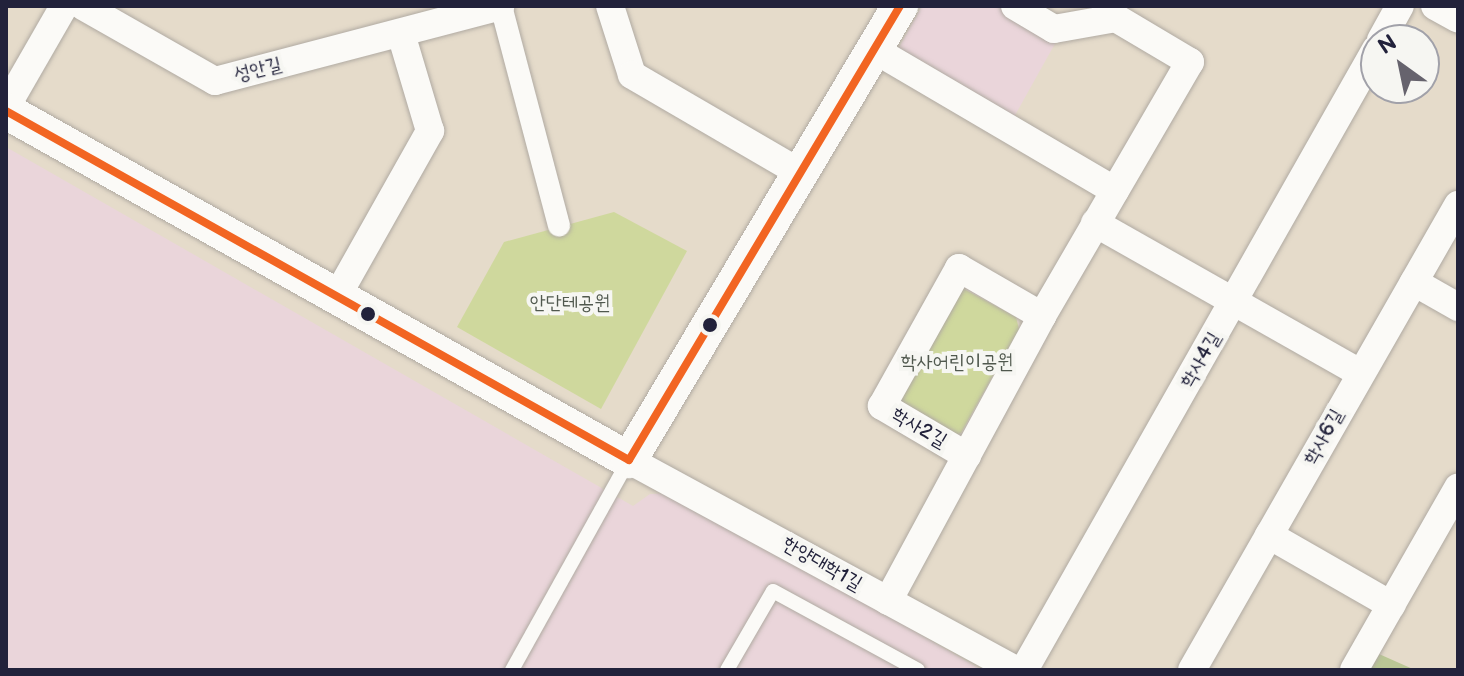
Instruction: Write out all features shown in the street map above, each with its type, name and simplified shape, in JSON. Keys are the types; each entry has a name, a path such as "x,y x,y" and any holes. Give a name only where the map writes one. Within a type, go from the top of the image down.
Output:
{"street":[{"path":"64,6 6,109 336,298 629,460 900,6"},
{"name":"성안길","path":"83,6 215,81 501,6 559,225"},
{"path":"610,6 632,75 802,174"},
{"path":"1015,6 1054,29 1119,12"},
{"path":"1390,24 1400,6"},
{"name":"학사2길","path":"888,601 1042,316 1190,62 1119,12"},
{"path":"336,298 430,131 401,34"},
{"path":"875,50 1115,191"},
{"name":"학사4길","path":"1024,670 1360,78"},
{"name":"학사6길","path":"1192,670 1458,205"},
{"path":"1095,223 1233,304 1360,373"},
{"name":"학사2길","path":"967,456 882,406 959,268 1042,316"},
{"path":"1414,282 1458,307"},
{"name":"한양대학1길","path":"629,460 1015,670"},
{"path":"1354,670 1458,488"},
{"path":"1269,535 1391,605"}],"lane":[{"path":"512,670 629,460"},
{"path":"727,670 773,591 918,670"}],"shaded area":[{"path":"922,6 997,6 1057,40 1014,117 897,51"},
{"path":"6,147 633,506 650,494 675,493 982,670 6,670"}],"green space":[{"name":"안단테공원","path":"614,212 687,251 601,409 457,327 504,242"},
{"name":"학사어린이공원","path":"964,289 1016,317 1019,329 961,433 949,437 898,408 894,396 953,293"},
{"path":"1379,654 1415,670 1370,670"}],"transit line":[{"path":"6,111 629,460 900,6"}]}
